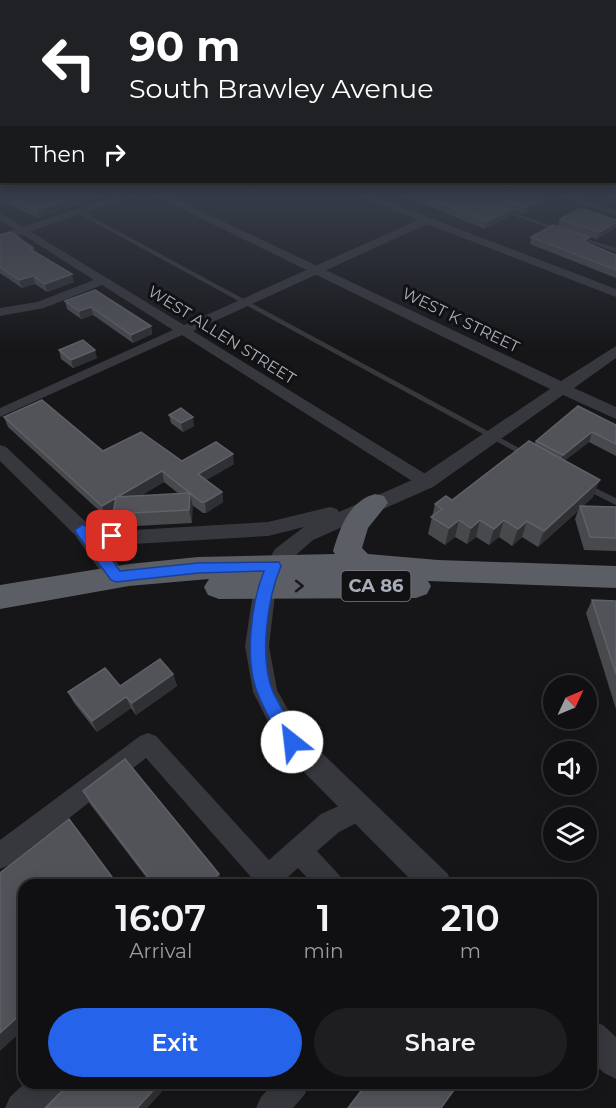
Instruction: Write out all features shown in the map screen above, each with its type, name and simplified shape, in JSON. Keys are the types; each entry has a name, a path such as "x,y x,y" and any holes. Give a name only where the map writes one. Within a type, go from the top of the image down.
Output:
{"highway":[{"path":"361,565 347,551 355,524 375,503"},
{"name":"CA 86","path":"0,613 82,599 361,565 438,571 616,577"},
{"name":"CA 86","path":"0,597 116,576 198,568 269,576 408,586 584,590 616,587"}],"street":[{"name":"WEST ALLEN STREET","path":"51,248 426,482"},
{"name":"WEST K STREET","path":"268,248 616,414"},
{"path":"0,413 365,248"},
{"path":"499,248 616,293"},
{"path":"0,312 40,305 103,280"},
{"path":"431,879 292,742 265,692 257,646 269,576 291,546 306,535 426,482 616,351"},
{"path":"0,451 82,530 116,576"},
{"path":"82,530 117,538 268,529 375,503"},
{"path":"0,856 148,743 262,879"},
{"path":"266,879 330,823 359,809"},
{"path":"299,850 326,879"},
{"path":"597,1043 616,1061"},
{"path":"21,1108 42,1089"},
{"path":"272,1108 289,1089"}],"lane":[{"path":"144,248 531,457"},
{"path":"579,482 616,502"}],"building":[{"path":"0,248 33,248 30,249 72,274 45,284 33,276 19,280 0,267"},
{"path":"559,248 599,248 616,255 616,270"},
{"path":"95,290 151,326 131,335 91,307 79,311 65,301"},
{"path":"83,340 95,350 71,360 59,350"},
{"path":"42,400 103,451 141,432 182,461 216,442 233,454 198,474 222,492 201,502 162,471 102,506 4,417"},
{"path":"578,406 616,425 616,444 592,432 563,455 536,441"},
{"path":"181,408 193,417 181,423 169,415"},
{"path":"529,441 600,480 544,531 527,521 518,529 504,520 494,529 480,520 471,528 459,520 449,528 431,517 442,509 435,504 446,496 452,500"},
{"path":"190,493 189,510 113,514 116,497"},
{"path":"580,506 616,507 616,538 590,537"},
{"path":"592,600 616,601 616,674"},
{"path":"160,659 173,674 132,703 126,697 92,721 68,692 105,668 120,686"},
{"path":"125,759 219,874 213,879 149,879 83,791"},
{"path":"69,819 114,879 18,879 18,1016 0,1033 0,873"},
{"path":"64,1089 154,1089 137,1108 45,1108"},
{"path":"362,1089 455,1089 441,1108 348,1108"}],"route":[{"path":"112,536 82,530 116,576 198,568 274,566 265,586 257,646 265,692 292,742"}]}
